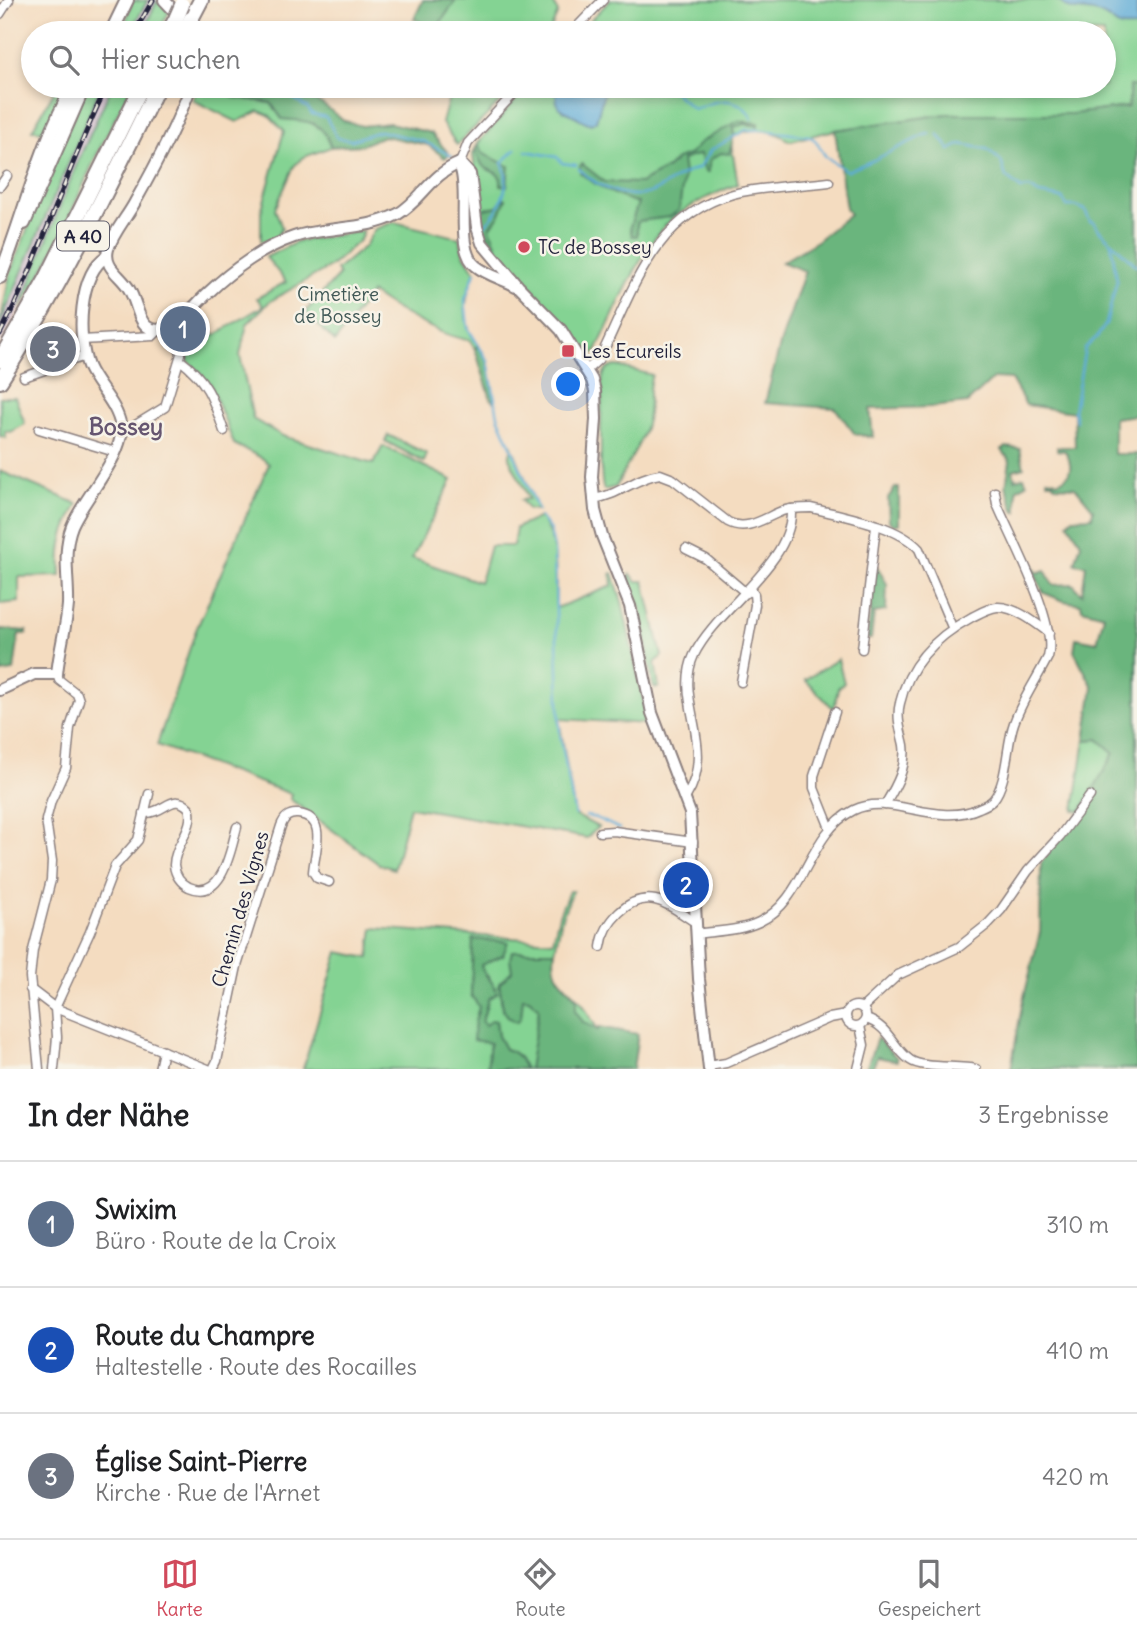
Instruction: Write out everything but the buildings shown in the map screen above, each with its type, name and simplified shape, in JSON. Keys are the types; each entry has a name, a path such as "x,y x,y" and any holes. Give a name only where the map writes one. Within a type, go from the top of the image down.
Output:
{"highway":[{"path":"193,21 201,0"},
{"path":"175,21 183,3"},
{"name":"A 40","path":"0,360 46,280 136,98"},
{"name":"A 40","path":"0,382 57,285 152,98"}],"main road":[{"path":"108,21 117,0"},
{"path":"117,21 127,0"},
{"path":"13,245 24,204 68,98"},
{"path":"0,277 79,98"}],"street":[{"path":"0,14 9,0"},
{"path":"164,0 185,21"},
{"path":"583,21 603,0"},
{"path":"185,98 147,181 110,244 109,262 128,287 141,320 148,326 160,329 174,325 224,279 276,245 299,236 366,225 392,216 406,208 439,175 460,163"},
{"path":"510,98 468,143 460,163 468,256 474,265 519,287"},
{"path":"460,163 470,174 477,227 482,243 519,287 561,330 588,369 595,391 593,499 602,536 631,606 652,713 690,813 695,922 709,1067 726,1063 830,1018 846,1015 852,1007 862,1008 866,1013 863,1022 864,1045 858,1069"},
{"path":"0,186 7,176"},
{"path":"588,369 600,358 653,250 679,222 711,202 734,194 829,182"},
{"path":"38,1069 30,989 33,950 52,873 47,814 66,768 70,729 79,698 59,680 57,674 67,617 66,554 77,515 121,439 118,418 93,375 82,340 82,314 88,285 98,264 109,262"},
{"path":"82,340 153,337 160,329"},
{"path":"121,434 165,407 180,360 180,349 160,329"},
{"path":"24,377 85,356"},
{"path":"180,360 191,368 210,390 224,431"},
{"path":"39,429 115,452"},
{"path":"593,499 614,495 642,479 660,474 673,480 734,525 747,526 791,509 811,508 876,526 911,542 919,549 952,627"},
{"path":"696,934 745,927 770,915 793,891 830,828 854,810 885,805 958,815 969,813 992,801 1006,765 1015,720 1048,657 1050,646 1049,633 1039,602 997,504 995,492"},
{"path":"686,797 695,783 699,759 689,685 692,661 708,635 747,590 787,534 791,509"},
{"path":"862,649 876,526"},
{"path":"686,549 706,559 755,596 741,682"},
{"path":"885,805 897,785 904,765 898,716 904,686 918,660 952,627 985,610 1001,607 1019,614 1049,633"},
{"path":"0,690 34,674 57,674"},
{"path":"830,828 814,788 814,776 835,712"},
{"path":"54,1069 57,1032 55,1009 90,932 115,866 138,840 149,794"},
{"path":"862,1008 898,975 958,947 989,923 1090,796"},
{"path":"145,813 160,811 173,802 182,802 188,808 190,818 174,865 181,882 194,888 208,887 220,877 237,827"},
{"name":"Chemin des Vignes","path":"211,1069 217,1060 237,966 286,816 301,814 314,824 318,841 313,874 329,882"},
{"path":"600,832 614,831 692,842"},
{"path":"601,947 602,935 610,923 625,908 638,901 661,902 695,922"},
{"path":"30,989 55,1009 211,1069"},
{"path":"846,1015 850,1024 863,1022 881,1026 913,1062 975,1069"},
{"path":"159,1069 163,1051"}],"shaded area":[{"path":"148,0 158,0 149,21 136,21"},
{"path":"96,98 107,98 20,308 0,344 0,324"}],"green space":[{"path":"148,0 136,21 126,21 133,1"},
{"path":"423,0 456,0 441,21 414,19"},
{"path":"456,0 552,0 558,13 554,21 441,21"},
{"path":"610,0 1137,0 1137,86 1130,86 1128,107 1072,114 947,114 835,130 790,141 763,130 734,136 731,143 738,184 686,209 659,232 629,282 595,353 588,354 565,324 495,250 483,227 473,154 478,143 517,98 1116,98 1116,21 590,21"},
{"path":"157,1 169,12 164,21 148,21"},
{"path":"1130,86 1137,86 1137,415 1114,418 1114,454 1137,454 1137,1069 1011,1069 1022,1005 1040,932 1041,863 1081,811 1114,753 1098,739 1085,740 1093,687 1074,651 1076,638 1097,642 1104,615 1082,609 1081,604 1044,593 1012,528 1015,526 1037,573 1045,570 1053,585 1073,584 1082,594 1086,565 1075,563 1081,543 1068,523 1073,518 1092,517 1093,509 1075,487 1055,486 1052,482 1047,482 1047,479 1056,482 1062,480 1070,470 1068,456 1065,451 1057,450 1057,447 1075,447 1074,412 1026,405 1011,379 994,378 967,403 870,409 873,437 855,434 835,408 765,403 781,341 805,271 782,262 814,243 850,214 846,209 835,130 947,114 1072,114 1128,107"},
{"path":"50,98 63,98 30,171 44,131 32,130"},
{"path":"82,98 96,98 0,324 10,273"},
{"path":"107,98 126,98 51,256 20,308 76,166"},
{"path":"238,98 309,98 345,121 362,126 390,123 431,133 449,154 445,158 428,145 384,136 362,145 331,147 318,126 282,119 271,103"},
{"path":"239,98 271,103 282,119 306,120 326,132 331,147 304,157 294,166 275,209 282,228 272,240 261,241 261,212 284,131 269,115 259,111 237,122 193,100"},
{"path":"449,98 504,98 457,145 442,123"},
{"path":"738,121 758,123 758,126 745,124 733,127 734,136 729,154 721,153 710,160 708,172 705,172 700,154 682,160 684,174 679,210 670,217 639,221 637,236 632,236 630,227 638,203 608,191 580,173 582,164 605,182 640,183 668,168 677,159 690,154 701,142"},
{"path":"478,143 482,153 509,166 507,186 501,185 500,177 483,166 475,150"},
{"path":"506,199 500,214 490,228 497,247 495,250 483,227 480,210 497,206"},
{"name":"Cimetière de Bossey","path":"394,222 460,238 463,253 475,272 466,300 466,318 478,345 475,349 469,340 432,328 371,293 335,342 305,312 339,275 336,270 364,247 375,229"},
{"path":"363,231 360,240 331,266 269,302 247,324 240,355 253,419 283,436 373,464 383,446 452,480 412,558 479,582 490,546 513,546 516,528 540,517 554,549 556,608 612,586 613,573 622,602 648,724 559,719 575,815 598,827 587,838 410,807 394,869 379,864 290,799 291,794 157,745 196,630 269,464 234,444 210,383 187,360 187,345 202,324 215,335 263,306 257,298 286,282 266,257 299,241"},
{"path":"478,345 488,361 495,402 491,399 475,349"},
{"path":"617,366 652,375 649,409 639,442 616,487 604,490 601,457 602,383 607,369"},
{"path":"0,397 15,397 25,424 11,432 5,431 6,438 0,436"},
{"path":"388,435 427,454 424,462 385,441"},
{"path":"512,446 538,510 528,509 521,500 529,499 509,458"},
{"path":"1006,447 1020,449 1024,467 1013,470 1015,479 1024,477 1027,484 1017,489 1017,512 1006,486 1010,461 1002,450"},
{"path":"0,471 78,504 63,538 61,576 19,577 19,602 0,604"},
{"path":"895,488 899,488 899,524 893,525 889,521 888,498"},
{"path":"876,567 887,584 886,611 874,613 871,639 867,639"},
{"path":"631,574 636,581 644,581 662,656 655,663 659,687 655,688 640,606 628,577"},
{"path":"0,629 27,631 27,634 19,634 14,671 1,673"},
{"path":"838,659 844,683 838,688 834,709 805,680"},
{"path":"1098,739 1115,753 1081,811 1074,810 1085,740"},
{"path":"569,891 573,891 562,917 555,951 512,951 512,971 499,983 502,1010 521,1016 522,998 553,963 556,975 582,1003 598,1030 599,1027 608,1029 584,1069 524,1069 518,1056 505,1049 498,1036 496,1021 485,1025 482,1022 488,999 489,977 482,972 481,965 503,955 474,939 471,995 480,1007 475,1021 474,1040 490,1042 487,1069 303,1069 338,952 369,958 373,928 553,941 559,915"},
{"path":"473,939 508,942 503,955 481,965 497,993 488,999 482,1022 485,1025 492,1020 496,1021 498,1036 505,1049 516,1054 525,1069 487,1069 490,1043 473,1040 479,1007 471,995"},
{"path":"512,951 555,951 556,972 577,999 575,1010 583,1022 598,1030 599,1027 638,1034 633,1069 529,1069 539,1008 529,999 523,998 521,1017 517,1022 504,1011 499,984 512,971"},
{"path":"877,1038 897,1061 877,1057 872,1069 866,1069"}],"water":[{"path":"1058,0 1137,0 1137,27 1118,26 1116,21 1100,14 1074,10"},
{"path":"557,98 603,98 596,121 591,124 561,109"}],"waterway":[{"path":"291,98 307,107 312,114 326,117 337,138 352,140 380,131 423,141 452,156"},
{"path":"681,98 695,109 719,101 734,102 741,105 752,119"},
{"path":"579,169 606,188 642,195 699,168 711,150 746,130 809,136 815,140 826,157 847,171 930,134"},
{"path":"938,134 950,150 961,144 987,149 1001,161 1006,177 1021,189 1030,188 1039,194 1062,198 1067,206 1085,210 1090,221 1137,266"},
{"path":"484,226 503,197 506,179 502,163 516,149"},
{"path":"526,151 557,157 562,163 576,165"},
{"path":"1076,421 1074,411 1085,348 1106,324 1117,280 1111,243"},
{"path":"475,272 465,300 468,328 488,361 498,416 538,510"},
{"path":"540,517 550,530 554,548 560,734 575,815"},
{"path":"586,816 620,829"},
{"path":"667,835 685,836"}],"railway":[{"path":"141,21 153,0"},
{"path":"0,334 29,273 102,98"}],"place":[{"name":"TC de Bossey","path":"524,247"},
{"name":"Swixim","path":"183,329"},
{"name":"Église Saint-Pierre","path":"53,349"},
{"name":"Les Ecureils","path":"568,351"},
{"name":"Route du Champre","path":"686,885"}],"district":[{"name":"Bossey","path":"126,426"}]}
